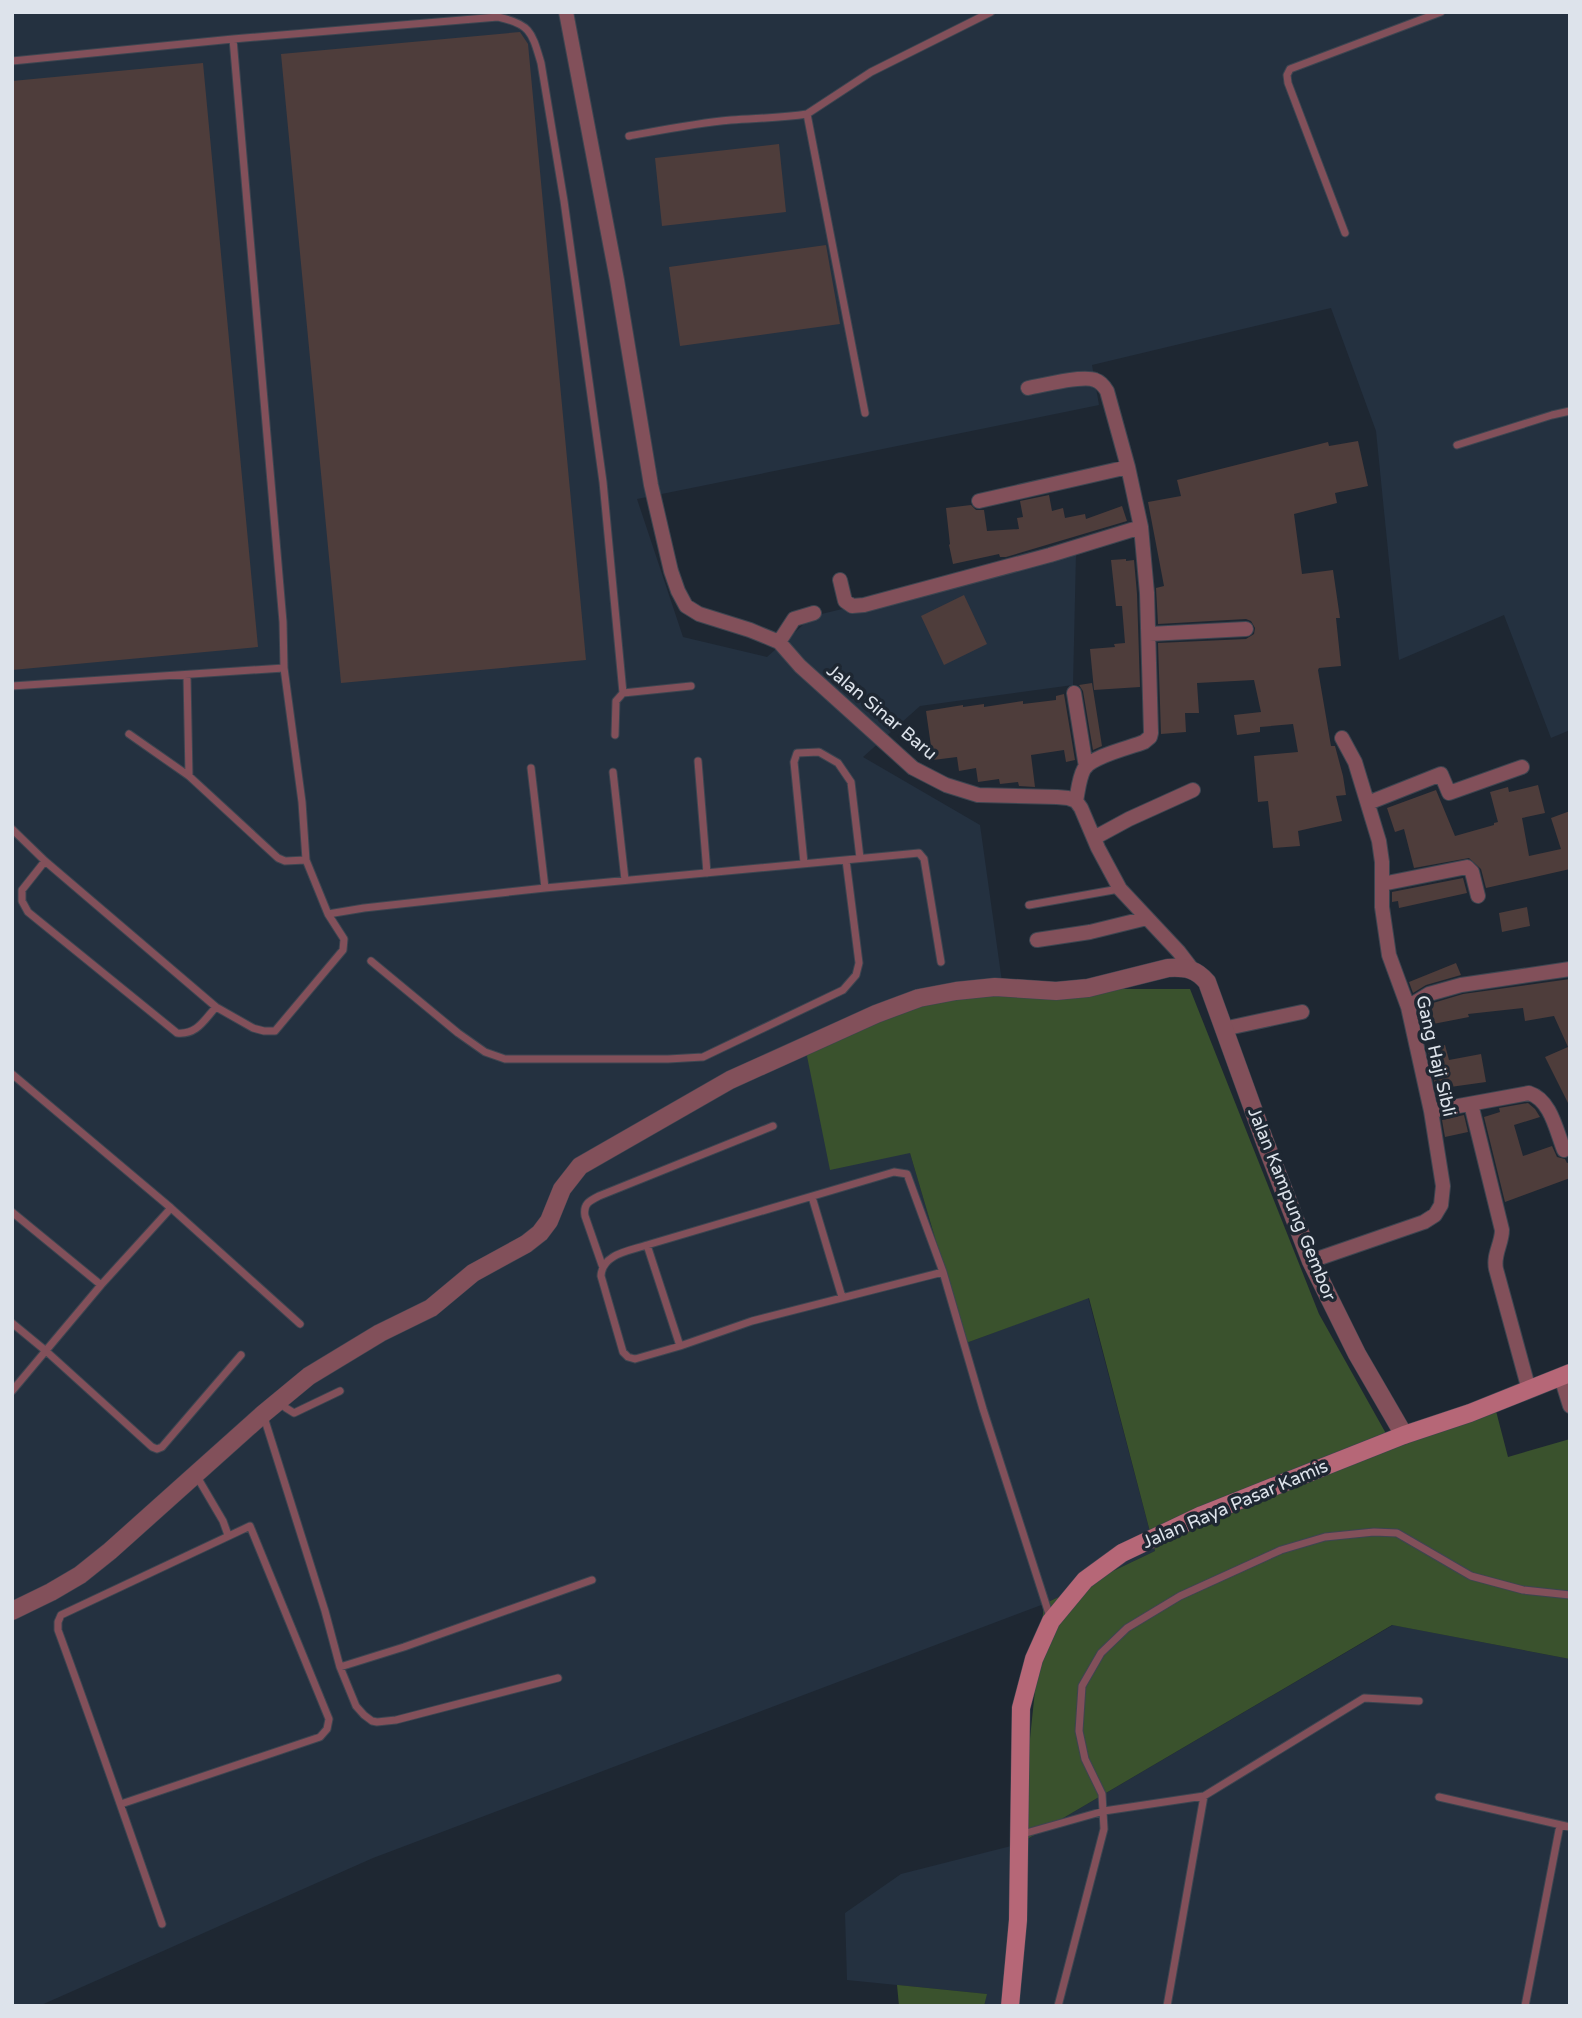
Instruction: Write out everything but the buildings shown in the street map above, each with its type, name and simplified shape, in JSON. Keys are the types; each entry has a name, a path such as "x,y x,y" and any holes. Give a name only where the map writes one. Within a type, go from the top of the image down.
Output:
{"main road":[{"name":"Jalan Raya Pasar Kamis","path":"1010,2006 1018,1920 1021,1708 1034,1659 1051,1621 1085,1580 1122,1553 1202,1515 1565,1375"}],"street":[{"name":"Jalan Sinar Baru","path":"566,12 617,280 651,485 671,571 686,606 699,614 779,642 810,675 913,768 946,785 978,795 1057,797 1076,802"},
{"path":"1028,388 1087,378 1100,382 1107,391 1141,527 1149,634 1150,737 1086,767 1076,802 1120,889 1179,951 1192,969"},
{"path":"979,501 1128,467"},
{"path":"839,580 845,601 852,607 864,606 1141,527"},
{"path":"779,642 794,619 814,612"},
{"path":"1149,634 1246,628"},
{"path":"1074,693 1086,767"},
{"name":"Gang Haji Sibli","path":"1311,1261 1424,1222 1435,1215 1441,1205 1443,1186 1431,1111 1408,1007 1389,955 1382,907 1379,841 1355,762 1342,738"},
{"path":"1368,803 1441,774 1449,793 1522,767"},
{"path":"1094,838 1193,790"},
{"path":"1382,884 1467,867 1472,872 1478,896"},
{"path":"1037,940 1090,932 1147,918"},
{"path":"12,1611 51,1592 110,1551 309,1376 380,1333 431,1308 473,1273 526,1244 540,1233 549,1220 562,1189 580,1166 730,1080 876,1014 919,998 995,987 1056,991 1088,988 1168,968 1192,969"},
{"name":"Jalan Kampung Gembor","path":"1192,969 1207,982 1311,1261 1357,1354 1404,1435"},
{"path":"1408,1007 1429,994 1461,985 1570,969"},
{"path":"1223,1029 1302,1012"},
{"path":"1431,1111 1528,1093 1537,1096 1546,1104 1564,1150"},
{"path":"1471,1104 1502,1230 1500,1245 1494,1256 1496,1269 1529,1390"},
{"path":"1565,1375 1570,1406"}],"lane":[{"path":"629,136 696,124 807,114 871,72 991,12"},
{"path":"1345,233 1287,75 1290,69 1441,12"},
{"path":"12,61 498,17 515,21 527,28 541,63 566,215 603,482 623,693 615,708 615,735"},
{"path":"12,829 45,861 216,1007 253,1028 275,1031 343,950 344,939 328,914 306,860 302,802 284,668 283,622 233,40"},
{"path":"807,114 866,413"},
{"path":"1457,445 1570,411"},
{"path":"12,686 284,668"},
{"path":"187,676 189,776"},
{"path":"623,693 691,686"},
{"path":"129,734 189,776 278,858 285,861 306,860"},
{"path":"804,863 794,762 797,753 819,752 838,763 851,782 860,858"},
{"path":"698,761 706,873"},
{"path":"531,768 545,888"},
{"path":"612,772 625,880"},
{"path":"328,914 545,888 912,852 919,853 924,859 942,962"},
{"path":"371,961 467,1039 485,1052 505,1059 703,1057 843,990 856,975 859,963 846,860"},
{"path":"45,861 22,890 22,901 28,912 177,1033 187,1034 197,1029 216,1007"},
{"path":"1029,905 1120,889"},
{"path":"12,1074 171,1208 300,1324"},
{"path":"773,1126 586,1203 585,1216 602,1265 601,1276 623,1352 628,1357 635,1359 752,1321 943,1272"},
{"path":"602,1265 608,1258 647,1245 894,1172 907,1174 943,1272 987,1422 1051,1621"},
{"path":"812,1196 842,1297"},
{"path":"12,1391 171,1208"},
{"path":"12,1212 102,1285"},
{"path":"647,1245 680,1346"},
{"path":"12,1322 157,1450 241,1355"},
{"path":"279,1401 294,1413 340,1391"},
{"path":"263,1414 340,1667 356,1706 363,1715 377,1722 396,1720 558,1678"},
{"path":"195,1474 229,1535"},
{"path":"121,1804 320,1737 327,1729 329,1719 250,1525 61,1615 58,1622 58,1630 102,1747 121,1804 162,1924"},
{"path":"1058,2006 1104,1829 1102,1794 1085,1759 1079,1731 1082,1686 1101,1654 1127,1628 1180,1596 1282,1550 1325,1537 1374,1532 1397,1533 1471,1576 1523,1590 1570,1595"},
{"path":"340,1667 592,1580"},
{"path":"1019,1835 1104,1811 1204,1796 1364,1698 1419,1701"},
{"path":"1167,2006 1204,1796"},
{"path":"1439,1797 1570,1827"},
{"path":"1525,2006 1560,1825"}],"shaded area":[{"path":"12,12 1570,12 1570,730 1551,738 1504,615 1399,660 1376,431 1331,308 1092,365 1099,405 637,499 683,637 767,657 813,616 1076,553 1073,685 920,706 863,757 980,825 1003,989 910,1153 966,1343 1088,1297 1155,1551 1044,1604 373,1858 39,2006 12,2006"},
{"path":"1393,1625 1570,1659 1570,2006 984,2006 986,1994 847,1980 845,1913 901,1874 1019,1844"}],"green space":[{"path":"1003,989 1190,989 1319,1314 1393,1446 1496,1411 1508,1457 1570,1439 1570,1659 1392,1625 1019,1844 1044,1604 1155,1551 1089,1298 966,1343 910,1153 830,1170 806,1051 896,1007"},
{"path":"897,1985 987,1994 984,2006 899,2006"}]}
